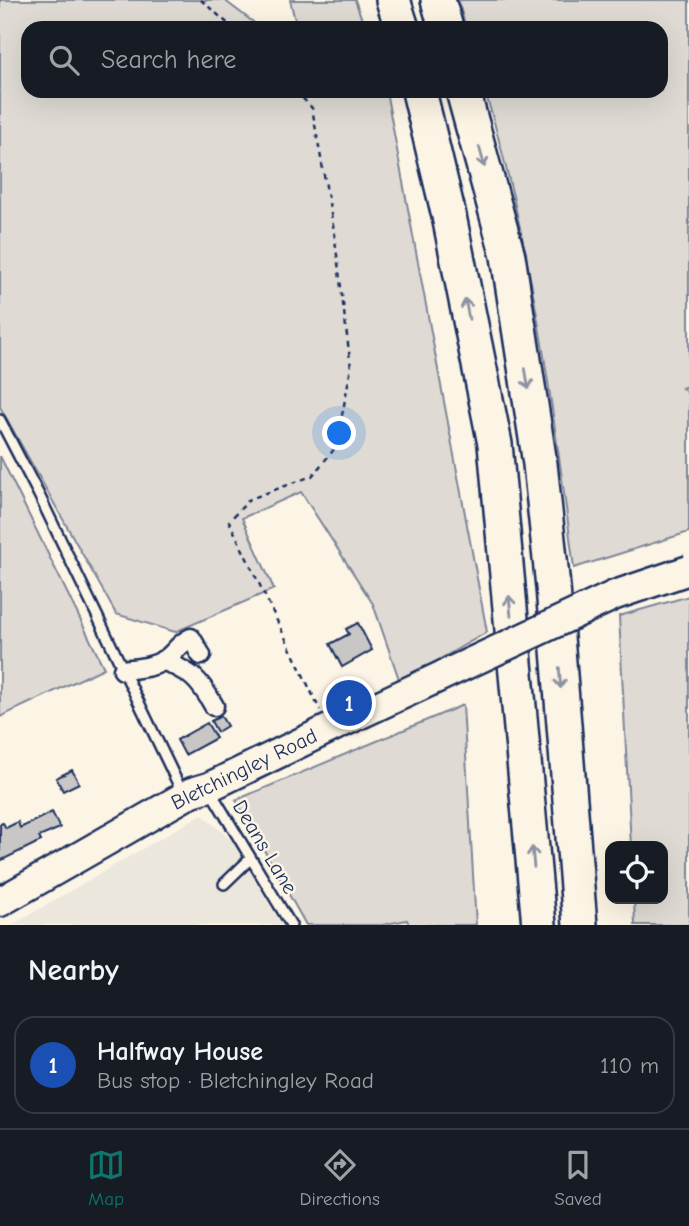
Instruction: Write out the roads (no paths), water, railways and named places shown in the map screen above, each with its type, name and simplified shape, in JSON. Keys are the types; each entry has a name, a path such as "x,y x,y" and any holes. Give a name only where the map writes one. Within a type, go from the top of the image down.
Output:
{"highway":[{"path":"393,0 400,21"},
{"path":"438,0 444,21"},
{"path":"421,98 449,216 495,444 539,925"},
{"path":"465,98 509,256 540,464 553,587 580,925"}],"main road":[{"name":"Bletchingley Road","path":"0,902 196,792 335,725 615,596 689,570"}],"street":[{"path":"123,670 149,667 163,660 179,643 191,638 201,656"},
{"path":"163,660 186,671 201,683 214,706"}],"lane":[{"name":"Deans Lane","path":"0,420 123,670 196,792 251,858 291,925"},
{"path":"224,884 251,858"}],"place":[{"name":"Halfway House","path":"349,703"}]}
